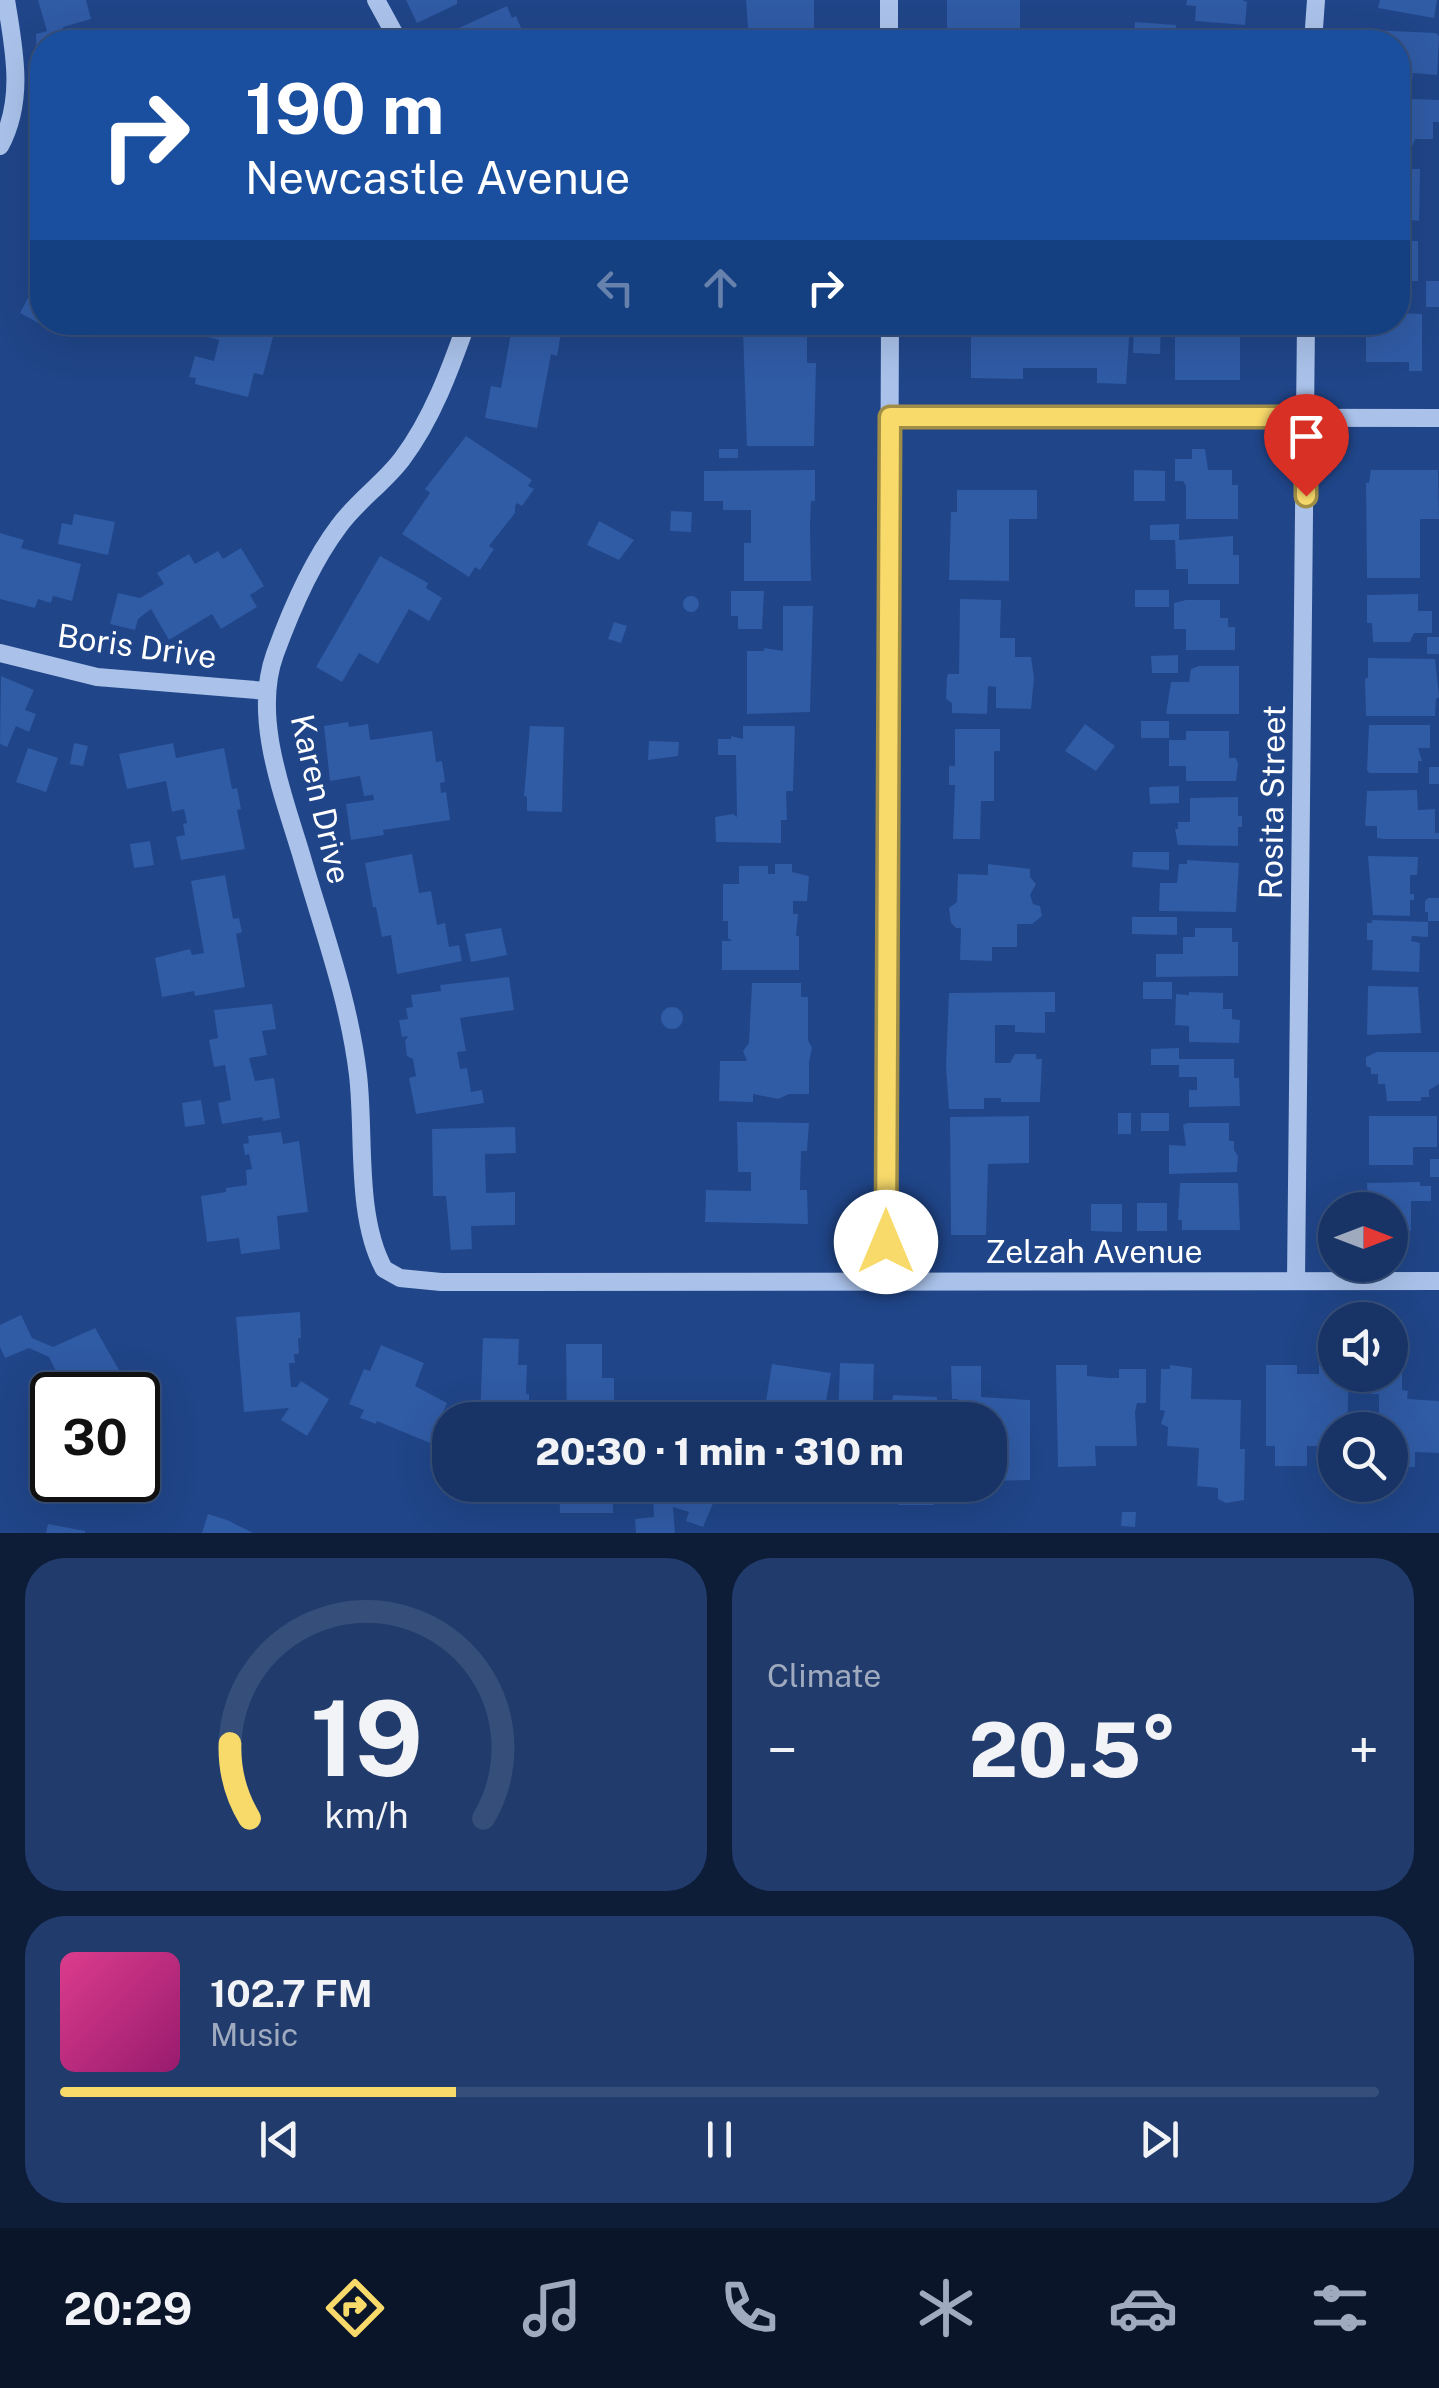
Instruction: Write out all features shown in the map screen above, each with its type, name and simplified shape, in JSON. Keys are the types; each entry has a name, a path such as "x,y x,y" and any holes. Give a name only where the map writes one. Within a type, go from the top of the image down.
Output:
{"street":[{"path":"0,146 15,106 6,0"},
{"path":"376,0 392,30"},
{"path":"888,0 889,30"},
{"path":"1314,30 1316,0"},
{"name":"Karen Drive","path":"390,1274 380,1263 368,1220 358,1076 349,1018 280,784 268,692 273,658 304,584 340,525 402,459 446,382 462,335"},
{"path":"886,1281 890,335"},
{"name":"Rosita Street","path":"1296,1282 1306,335"},
{"path":"890,417 1439,418"},
{"name":"Boris Drive","path":"0,653 96,677 268,692"},
{"name":"Zelzah Avenue","path":"390,1274 415,1282 1439,1280"}],"building":[{"path":"38,0 86,0 91,19 63,30 47,30"},
{"path":"406,0 457,0 457,4 417,23"},
{"path":"746,0 814,0 814,30 748,30"},
{"path":"947,0 1020,0 1020,30 947,30"},
{"path":"1187,0 1247,2 1245,25 1195,21 1196,6 1186,5"},
{"path":"1380,0 1437,0 1434,18 1378,8"},
{"path":"507,6 522,30 454,30"},
{"path":"1135,22 1176,25 1176,30 1134,30"},
{"path":"1410,32 1436,33 1437,75 1413,73 1410,96"},
{"path":"1410,99 1439,100 1439,122 1433,122 1433,139 1415,139 1411,149 1410,149"},
{"path":"1410,169 1420,169 1419,221 1410,220"},
{"path":"1410,241 1418,241 1418,281 1410,281"},
{"path":"1426,281 1439,281 1439,307 1426,307"},
{"path":"30,294 30,318 20,313"},
{"path":"1410,314 1422,314 1422,371 1409,371 1409,362 1366,362 1366,335 1410,335"},
{"path":"202,335 274,335 263,375 254,373 248,397 195,384 196,378 189,377 195,356 214,361 219,340"},
{"path":"511,335 561,335 557,356 551,354 537,428 485,418 491,386 501,388"},
{"path":"743,335 807,335 807,363 816,363 814,446 747,446"},
{"path":"1129,335 1126,384 1097,383 1097,368 1023,368 1023,379 971,378 971,337 960,337"},
{"path":"1134,335 1161,335 1160,354 1133,353"},
{"path":"1175,335 1240,335 1240,380 1175,380"},
{"path":"466,436 532,480 528,486 534,489 522,506 517,503 515,513 489,546 494,549 480,570 475,567 469,577 402,534 430,493 425,489"},
{"path":"719,449 738,449 738,458 719,458"},
{"path":"1192,449 1205,449 1208,470 1232,470 1232,485 1238,485 1238,519 1186,519 1186,486 1183,481 1175,481 1175,459 1192,459"},
{"path":"815,470 810,525 811,581 744,581 744,543 751,543 751,510 723,510 723,501 704,501 704,471"},
{"path":"1134,470 1165,471 1165,501 1134,501"},
{"path":"1371,470 1438,470 1439,519 1420,519 1420,578 1367,578 1366,483"},
{"path":"957,490 1037,490 1037,519 1009,519 1009,581 949,580 951,512 957,512"},
{"path":"671,511 692,512 691,532 670,531"},
{"path":"74,514 115,522 108,555 58,544 62,523 72,525"},
{"path":"599,521 634,540 619,560 587,545"},
{"path":"1179,524 1179,540 1233,536 1233,555 1239,555 1239,584 1188,584 1188,569 1176,569 1175,540 1150,540 1150,525"},
{"path":"0,533 24,540 21,548 81,564 72,601 53,596 51,603 38,599 35,608 0,599"},
{"path":"241,548 264,586 250,595 257,607 221,629 212,614 169,640 151,609 138,619 135,630 110,624 118,593 140,598 164,584 157,573 189,554 195,564 218,551 223,559"},
{"path":"380,556 428,583 426,588 442,598 429,621 409,609 378,664 359,653 342,682 316,667"},
{"path":"1135,590 1169,590 1169,607 1135,607"},
{"path":"731,591 764,591 762,629 738,629 738,616 731,616"},
{"path":"1418,594 1418,611 1432,611 1432,633 1414,633 1410,642 1373,642 1372,623 1367,623 1367,595"},
{"path":"691,596 699,604 691,612 683,604"},
{"path":"960,599 1001,600 1000,638 1015,638 1015,657 1031,657 1031,709 996,708 996,687 988,686 987,714 952,713 952,703 946,699 947,677 959,674"},
{"path":"1220,600 1220,618 1228,618 1228,627 1235,627 1235,650 1186,650 1186,629 1174,629 1174,603"},
{"path":"783,606 813,606 810,712 747,714 747,651 783,651"},
{"path":"614,622 627,626 621,643 608,639"},
{"path":"1427,637 1439,637 1439,654 1427,654"},
{"path":"1178,655 1178,673 1152,673 1151,656"},
{"path":"1368,658 1435,659 1439,697 1435,716 1366,716"},
{"path":"1239,666 1239,714 1166,714 1171,682 1189,682 1191,669"},
{"path":"1,676 34,690 25,710 36,714 29,732 16,726 7,747 0,744"},
{"path":"1141,721 1169,721 1169,738 1141,738"},
{"path":"348,722 349,727 368,724 370,740 432,731 436,762 442,761 445,782 440,783 441,793 446,792 450,820 383,830 384,835 351,840 346,804 374,800 373,795 364,796 360,776 330,781 324,726"},
{"path":"1085,724 1115,746 1096,771 1065,751"},
{"path":"1369,725 1430,725 1430,748 1418,748 1422,761 1418,761 1418,773 1369,773"},
{"path":"530,726 564,727 562,812 527,811 524,796"},
{"path":"743,726 795,726 793,791 786,791 787,820 781,820 781,843 716,842 715,817 737,817 736,755 718,755 718,739 743,739"},
{"path":"955,729 1000,729 1000,751 994,751 994,801 981,801 980,839 953,839 955,785 949,785 949,766 955,766"},
{"path":"1186,731 1229,731 1229,758 1236,758 1238,764 1236,781 1186,781 1186,766 1169,766 1169,740 1186,740"},
{"path":"649,741 679,742 678,756 648,760"},
{"path":"74,743 88,746 83,766 70,764"},
{"path":"173,743 176,758 224,748 232,789 237,788 245,849 181,860 176,837 185,835 183,824 187,823 184,809 172,812 166,781 127,789 119,754"},
{"path":"28,748 58,758 46,792 16,782"},
{"path":"1429,767 1439,767 1439,784 1429,784"},
{"path":"1179,786 1179,803 1150,804 1149,787"},
{"path":"1417,790 1418,810 1435,809 1435,833 1439,833 1439,839 1377,838 1377,826 1365,826 1367,791"},
{"path":"1238,797 1242,827 1238,827 1238,846 1178,845 1175,829 1178,822 1190,822 1190,798"},
{"path":"150,841 154,865 134,868 130,844"},
{"path":"1133,852 1169,852 1169,870 1132,867"},
{"path":"412,854 419,893 431,891 437,925 445,923 449,947 459,945 462,961 397,974 391,935 382,937 365,863"},
{"path":"1368,856 1418,857 1417,875 1410,875 1410,894 1414,894 1414,900 1410,900 1410,916 1373,915"},
{"path":"1187,860 1239,863 1236,912 1159,911 1160,883 1177,883 1179,864 1187,864"},
{"path":"775,864 792,864 792,872 809,876 807,901 793,901 793,914 798,914 799,970 722,970 722,941 732,941 728,938 728,921 723,921 723,884 739,884 739,866 768,866 768,874 775,874"},
{"path":"988,864 1030,869 1036,884 1030,895 1033,904 1040,906 1042,916 1032,924 1017,924 1017,947 992,947 992,961 960,960 961,928 951,923 949,908 957,902 958,874 988,875"},
{"path":"225,875 233,919 239,918 242,932 236,934 245,987 162,997 155,958 190,949 192,955 204,953 191,881"},
{"path":"1428,898 1439,898 1439,921 1428,921"},
{"path":"1132,917 1177,917 1177,935 1132,934"},
{"path":"1428,922 1428,937 1412,936 1411,941 1420,943 1419,972 1372,970 1373,940 1367,940 1367,923"},
{"path":"501,928 507,955 471,962 465,934"},
{"path":"1195,928 1232,928 1232,942 1238,942 1238,976 1156,977 1156,954 1183,954 1183,937 1195,937"},
{"path":"509,977 514,1010 460,1018 466,1051 457,1052 460,1069 467,1068 471,1092 482,1090 484,1103 416,1114 409,1078 416,1076 413,1059 407,1056 408,1036 402,1037 399,1020 408,1019 406,1008 413,1007 411,995 441,991 440,985"},
{"path":"1143,982 1172,982 1172,999 1143,999"},
{"path":"752,983 801,983 801,997 808,997 808,1040 812,1048 809,1094 789,1094 778,1099 753,1094 753,1102 719,1101 720,1061 747,1061 743,1051 749,1043"},
{"path":"1368,986 1418,987 1421,1033 1367,1035"},
{"path":"1055,992 1055,1012 1045,1012 1045,1033 1015,1032 1015,1025 995,1025 995,1063 1010,1063 1015,1054 1036,1054 1036,1059 1042,1059 1040,1102 984,1098 984,1109 949,1109 949,993"},
{"path":"1223,993 1223,1009 1232,1009 1232,1019 1240,1020 1239,1043 1189,1042 1189,1026 1175,1025 1176,994"},
{"path":"272,1004 276,1029 262,1031 267,1055 249,1058 255,1081 274,1078 280,1118 222,1124 218,1103 231,1100 225,1065 214,1067 209,1040 218,1038 214,1010"},
{"path":"672,1007 680,1010 680,1026 672,1029 664,1026 661,1018 664,1010"},
{"path":"1179,1048 1179,1059 1234,1059 1240,1106 1189,1107 1189,1090 1197,1090 1197,1077 1179,1077 1179,1065 1151,1065 1151,1049"},
{"path":"1377,1052 1439,1052 1439,1084 1421,1101 1387,1101 1385,1084 1378,1084 1378,1074 1371,1074 1371,1068 1366,1066 1366,1057"},
{"path":"201,1100 205,1124 185,1127 182,1103"},
{"path":"1118,1113 1131,1113 1131,1134 1118,1134"},
{"path":"1141,1113 1169,1113 1169,1131 1141,1131"},
{"path":"1029,1116 1029,1163 988,1164 986,1235 951,1235 950,1117"},
{"path":"1369,1116 1437,1116 1437,1147 1413,1147 1413,1165 1369,1165"},
{"path":"737,1122 809,1123 807,1151 801,1151 800,1190 807,1190 808,1224 705,1222 706,1190 751,1191 751,1172 738,1172"},
{"path":"1229,1123 1229,1141 1234,1141 1238,1156 1237,1172 1169,1174 1169,1145 1186,1146 1183,1125"},
{"path":"515,1127 516,1153 485,1154 486,1193 515,1192 515,1225 471,1226 472,1249 451,1250 446,1196 433,1196 432,1129"},
{"path":"281,1132 283,1144 299,1141 308,1212 277,1216 280,1249 241,1254 239,1238 207,1242 201,1196 247,1185 246,1170 252,1169 243,1144 249,1143 248,1136"},
{"path":"1430,1159 1439,1159 1439,1177 1430,1177"},
{"path":"1420,1182 1420,1186 1431,1186 1431,1201 1411,1201 1408,1231 1408,1192 1367,1192 1367,1183"},
{"path":"1180,1183 1238,1183 1240,1230 1182,1230 1182,1220 1178,1220"},
{"path":"1137,1203 1167,1203 1167,1231 1137,1231"},
{"path":"1091,1204 1122,1204 1122,1232 1091,1231"},
{"path":"300,1312 299,1354 294,1354 295,1363 289,1363 291,1387 297,1387 301,1381 329,1399 307,1436 281,1420 289,1408 244,1412 236,1317"},
{"path":"21,1315 32,1338 53,1347 95,1328 120,1372 56,1372 49,1357 29,1348 5,1358 0,1347 0,1325"},
{"path":"483,1338 519,1339 518,1365 527,1365 529,1402 481,1402"},
{"path":"566,1344 602,1344 602,1378 614,1378 614,1402 567,1402"},
{"path":"381,1345 424,1363 415,1386 445,1402 432,1402 430,1443 360,1418 364,1410 349,1404 364,1369 370,1371"},
{"path":"840,1363 874,1364 873,1400 892,1401 893,1395 937,1397 937,1402 839,1402"},
{"path":"772,1364 831,1373 827,1402 766,1402"},
{"path":"1056,1365 1087,1365 1087,1376 1109,1378 1119,1378 1119,1369 1146,1369 1146,1403 1137,1403 1135,1412 1137,1446 1095,1446 1096,1466 1058,1467"},
{"path":"1170,1365 1192,1368 1191,1399 1241,1400 1244,1500 1226,1503 1218,1499 1218,1488 1197,1486 1199,1448 1167,1446 1168,1427 1161,1424 1165,1411 1160,1410 1161,1369 1170,1369"},
{"path":"1266,1365 1297,1365 1297,1374 1318,1374 1318,1392 1348,1392 1348,1412 1318,1412 1318,1446 1307,1446 1307,1466 1275,1466 1275,1446 1266,1446"},
{"path":"951,1366 981,1366 981,1397 1030,1400 1030,1480 1007,1481 1007,1402 952,1399"},
{"path":"1408,1392 1407,1399 1439,1401 1439,1453 1415,1452 1415,1467 1408,1467 1408,1412 1379,1412 1379,1394 1371,1394"},
{"path":"560,1502 613,1502 613,1513 560,1513"},
{"path":"653,1502 714,1502 703,1527 686,1521 689,1512 673,1507 675,1533 636,1533 635,1519 654,1517"},
{"path":"898,1502 934,1502 934,1505"},
{"path":"1122,1512 1136,1512 1135,1527 1121,1526"},
{"path":"208,1514 227,1520 253,1533 202,1533"},
{"path":"48,1524 85,1531 85,1533 46,1533"}],"route":[{"path":"886,1242 890,417 1306,417 1306,496"}]}
